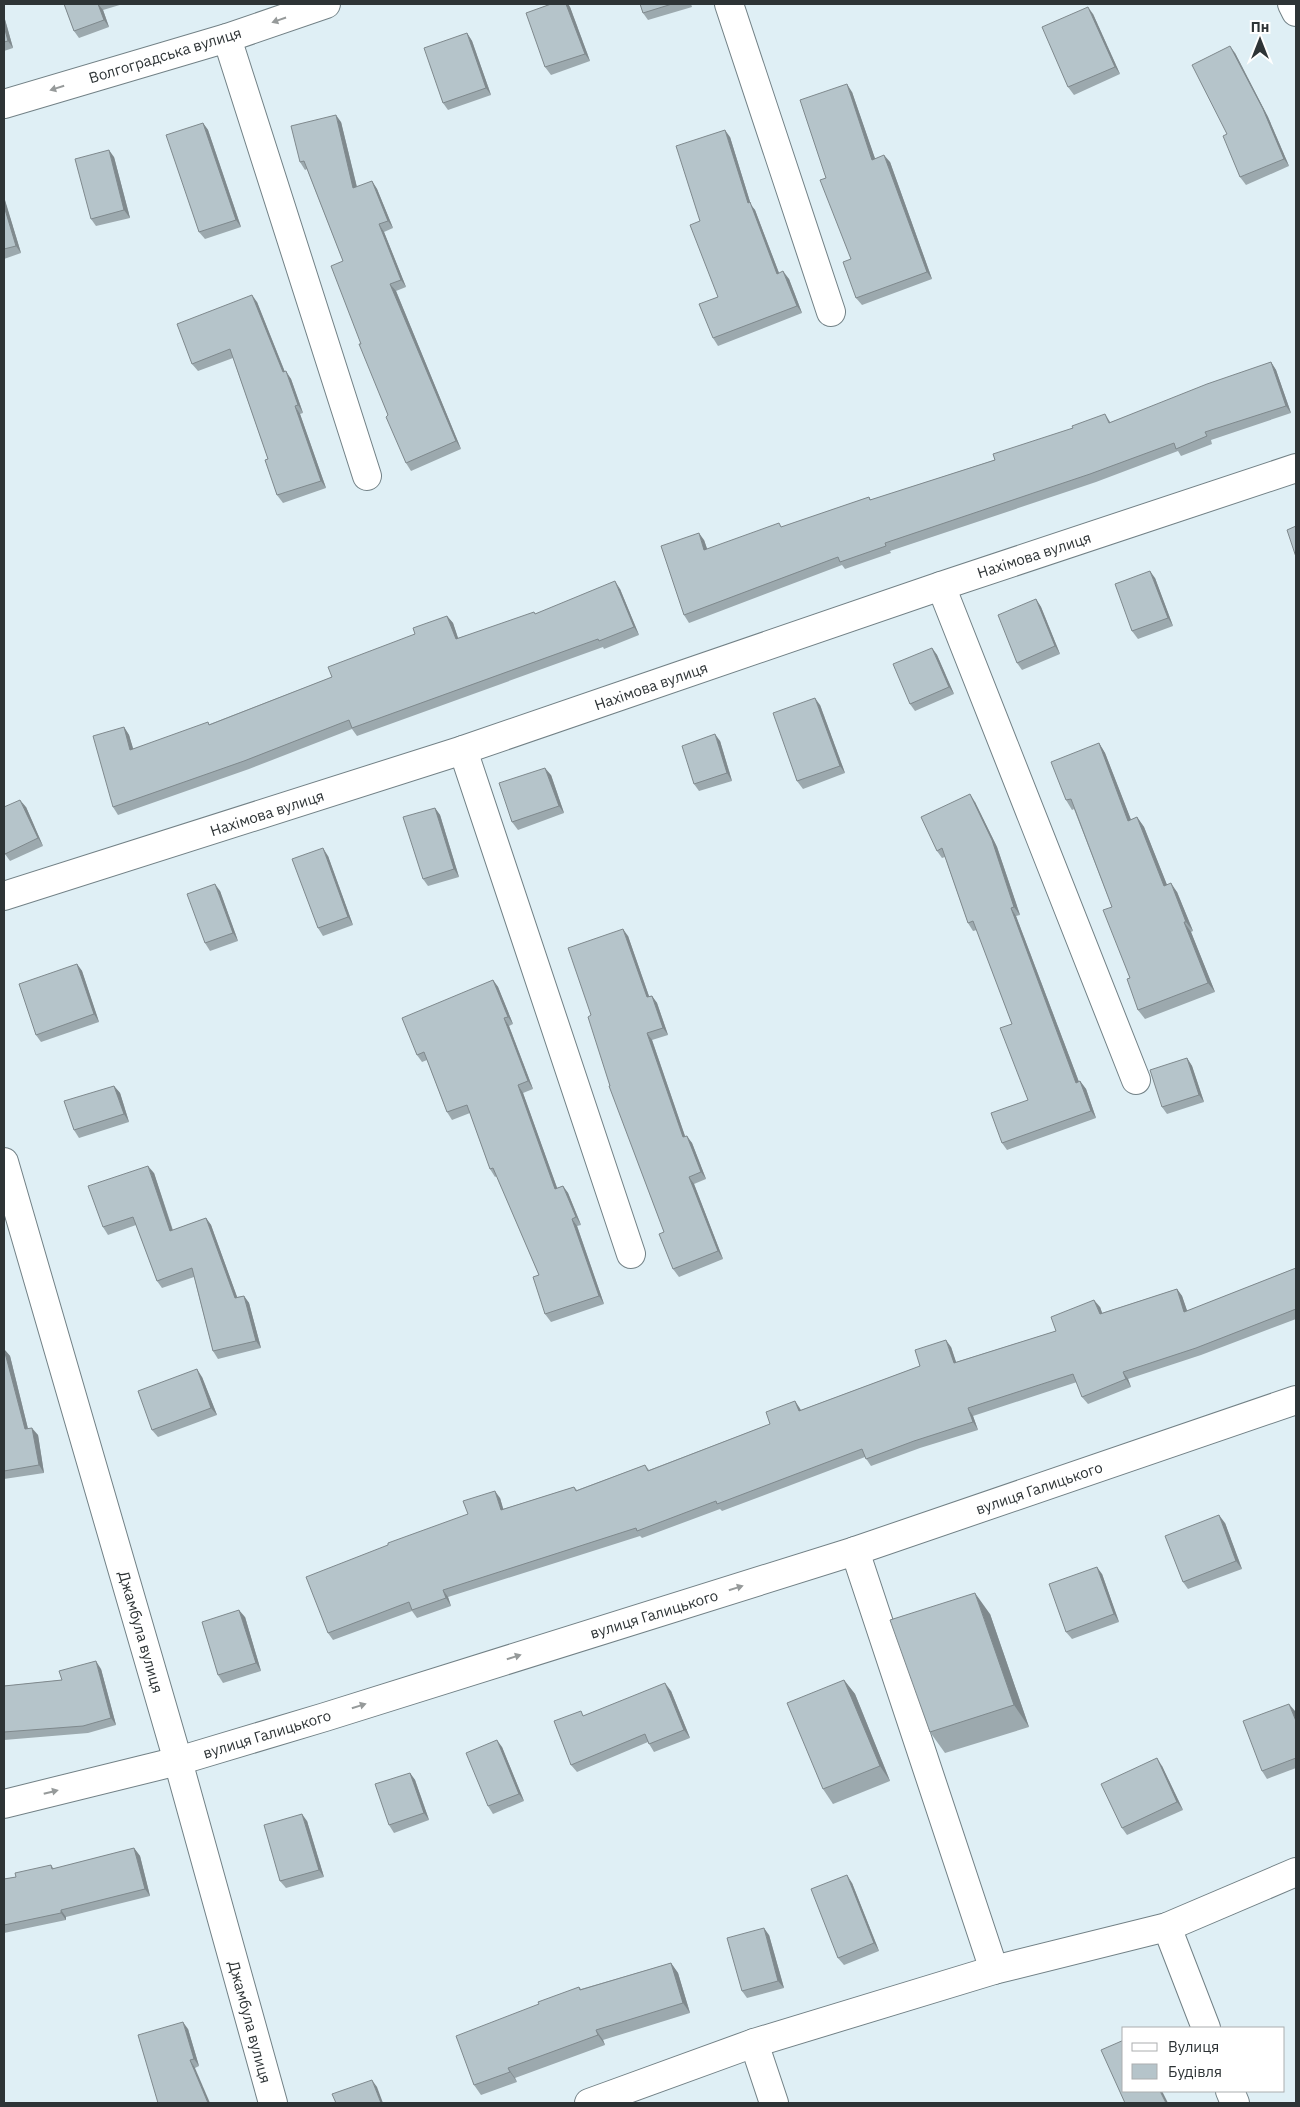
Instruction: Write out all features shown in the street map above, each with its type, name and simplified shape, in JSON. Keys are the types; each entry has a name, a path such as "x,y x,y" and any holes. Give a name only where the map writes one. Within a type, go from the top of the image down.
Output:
{"street":[{"name":"Волгоградська вулиця","path":"4,104 227,38 326,4"},
{"path":"729,4 831,312"},
{"path":"1292,4 1296,12"},
{"path":"227,38 367,476"},
{"name":"Нахімова вулиця","path":"4,896 463,750 941,586 1296,468"},
{"path":"941,586 1136,1080"},
{"path":"463,750 631,1254"},
{"name":"Джамбула вулиця","path":"4,1162 178,1762 272,2103"},
{"name":"вулиця Галицького","path":"4,1804 178,1762 855,1551 1296,1400"},
{"path":"855,1551 994,1970"},
{"path":"589,2103 754,2043 994,1970 1167,1927 1296,1872"},
{"path":"1167,1927 1206,2027"},
{"path":"754,2043 774,2103"}],"building":[{"path":"64,4 98,4 104,20 74,31"},
{"path":"551,4 566,4 585,54 545,67 526,13"},
{"path":"640,4 672,4 643,13"},
{"path":"1088,7 1115,67 1068,87 1042,27"},
{"path":"4,26 8,41 4,42"},
{"path":"467,33 486,88 443,103 424,48"},
{"path":"1230,46 1263,109 1284,159 1240,177 1223,136 1227,134 1192,65"},
{"path":"847,84 872,160 884,155 927,272 856,298 843,262 851,259 820,180 826,178 800,100"},
{"path":"336,115 353,188 372,181 388,221 379,224 401,280 390,284 456,441 406,463 386,417 388,415 359,344 361,344 331,266 343,261 304,161 300,162 291,126"},
{"path":"203,123 236,220 199,232 166,135"},
{"path":"725,130 748,203 750,202 777,274 783,271 797,306 713,338 699,304 718,297 690,225 700,221 676,146"},
{"path":"109,150 124,210 91,219 75,159"},
{"path":"4,206 16,246 4,249"},
{"path":"252,295 283,372 286,371 298,405 295,406 321,481 277,495 265,460 268,459 230,349 192,364 177,324"},
{"path":"1271,362 1286,406 1205,432 1207,436 1176,449 1174,443 1090,474 885,543 886,546 840,562 838,557 684,615 661,546 699,533 704,550 779,523 781,527 869,497 870,500 995,460 993,454 1073,428 1072,426 1105,414 1109,423 1207,384"},
{"path":"1296,526 1296,557 1287,530"},
{"path":"1150,571 1168,618 1132,631 1115,584"},
{"path":"615,581 634,627 352,728 349,720 244,761 113,807 93,736 124,727 130,750 208,722 209,725 332,677 328,667 415,634 413,628 447,616 456,639 534,612 535,614"},
{"path":"1036,599 1055,646 1017,663 998,615"},
{"path":"932,648 949,687 910,704 893,664"},
{"path":"815,698 840,766 797,781 773,713"},
{"path":"715,734 727,773 694,784 682,746"},
{"path":"1099,743 1128,821 1137,817 1164,886 1171,883 1208,983 1138,1010 1127,979 1130,978 1103,910 1112,907 1071,799 1066,800 1051,762"},
{"path":"545,768 559,806 512,822 499,783"},
{"path":"970,794 992,840 1014,907 1011,908 1076,1083 1080,1081 1091,1111 1002,1143 991,1113 1028,1100 1000,1028 1012,1024 973,921 968,923 942,848 937,851 921,817"},
{"path":"20,800 38,838 5,854 4,807"},
{"path":"435,808 454,869 423,879 403,817"},
{"path":"323,848 348,917 318,928 292,859"},
{"path":"215,884 233,933 205,943 187,894"},
{"path":"623,929 647,997 652,996 663,1028 647,1033 683,1137 687,1136 701,1172 689,1177 718,1251 673,1269 659,1234 664,1232 609,1086 588,1017 591,1015 568,948"},
{"path":"77,964 94,1014 36,1035 19,984"},
{"path":"493,980 508,1017 504,1018 528,1081 518,1085 555,1189 563,1186 576,1217 572,1219 599,1296 545,1314 533,1277 539,1275 493,1168 490,1169 467,1105 447,1112 424,1052 417,1055 402,1018"},
{"path":"1187,1058 1199,1095 1162,1107 1150,1070"},
{"path":"114,1086 124,1114 74,1130 64,1101"},
{"path":"148,1166 170,1231 206,1218 235,1298 244,1296 256,1341 213,1351 192,1268 157,1281 133,1217 103,1227 88,1186"},
{"path":"1296,1268 1296,1309 1196,1348 1123,1372 1126,1379 1082,1397 1073,1374 968,1408 973,1422 866,1459 862,1449 717,1504 716,1501 637,1531 636,1528 443,1590 446,1598 412,1610 409,1602 328,1633 306,1577 388,1545 388,1543 468,1514 463,1501 495,1491 501,1510 574,1487 576,1491 645,1465 648,1471 770,1424 766,1412 795,1401 799,1411 920,1366 915,1350 946,1340 954,1363 1056,1331 1051,1317 1094,1300 1100,1314 1177,1289 1184,1312"},
{"path":"4,1349 25,1429 32,1428 39,1465 4,1471"},
{"path":"197,1369 211,1408 152,1430 138,1391"},
{"path":"1219,1515 1236,1561 1183,1582 1165,1536"},
{"path":"1097,1567 1114,1614 1066,1632 1049,1584"},
{"path":"975,1593 1014,1705 930,1732 890,1620"},
{"path":"239,1610 256,1663 218,1675 202,1622"},
{"path":"96,1661 111,1718 83,1726 4,1732 4,1686 62,1680 59,1671"},
{"path":"844,1680 880,1766 823,1789 787,1703"},
{"path":"665,1683 684,1730 649,1744 645,1734 571,1765 554,1721 581,1711 583,1716"},
{"path":"1289,1704 1296,1721 1296,1758 1262,1771 1243,1721"},
{"path":"497,1740 519,1794 488,1806 466,1753"},
{"path":"1157,1758 1177,1802 1122,1828 1101,1784"},
{"path":"410,1773 424,1813 389,1825 375,1784"},
{"path":"302,1814 319,1870 280,1881 264,1825"},
{"path":"134,1848 145,1889 61,1910 61,1913 4,1925 4,1879 16,1877 15,1873 51,1865 52,1869"},
{"path":"847,1875 874,1943 838,1958 811,1889"},
{"path":"764,1928 778,1981 742,1991 727,1938"},
{"path":"671,1963 683,2003 596,2030 598,2035 508,2068 510,2072 474,2085 456,2036 579,1987 580,1990"},
{"path":"183,2022 194,2059 190,2060 208,2103 158,2103 138,2035"},
{"path":"1122,2041 1122,2092 1160,2092 1166,2103 1125,2103 1101,2050"},
{"path":"372,2080 381,2103 336,2103 332,2094"}]}
